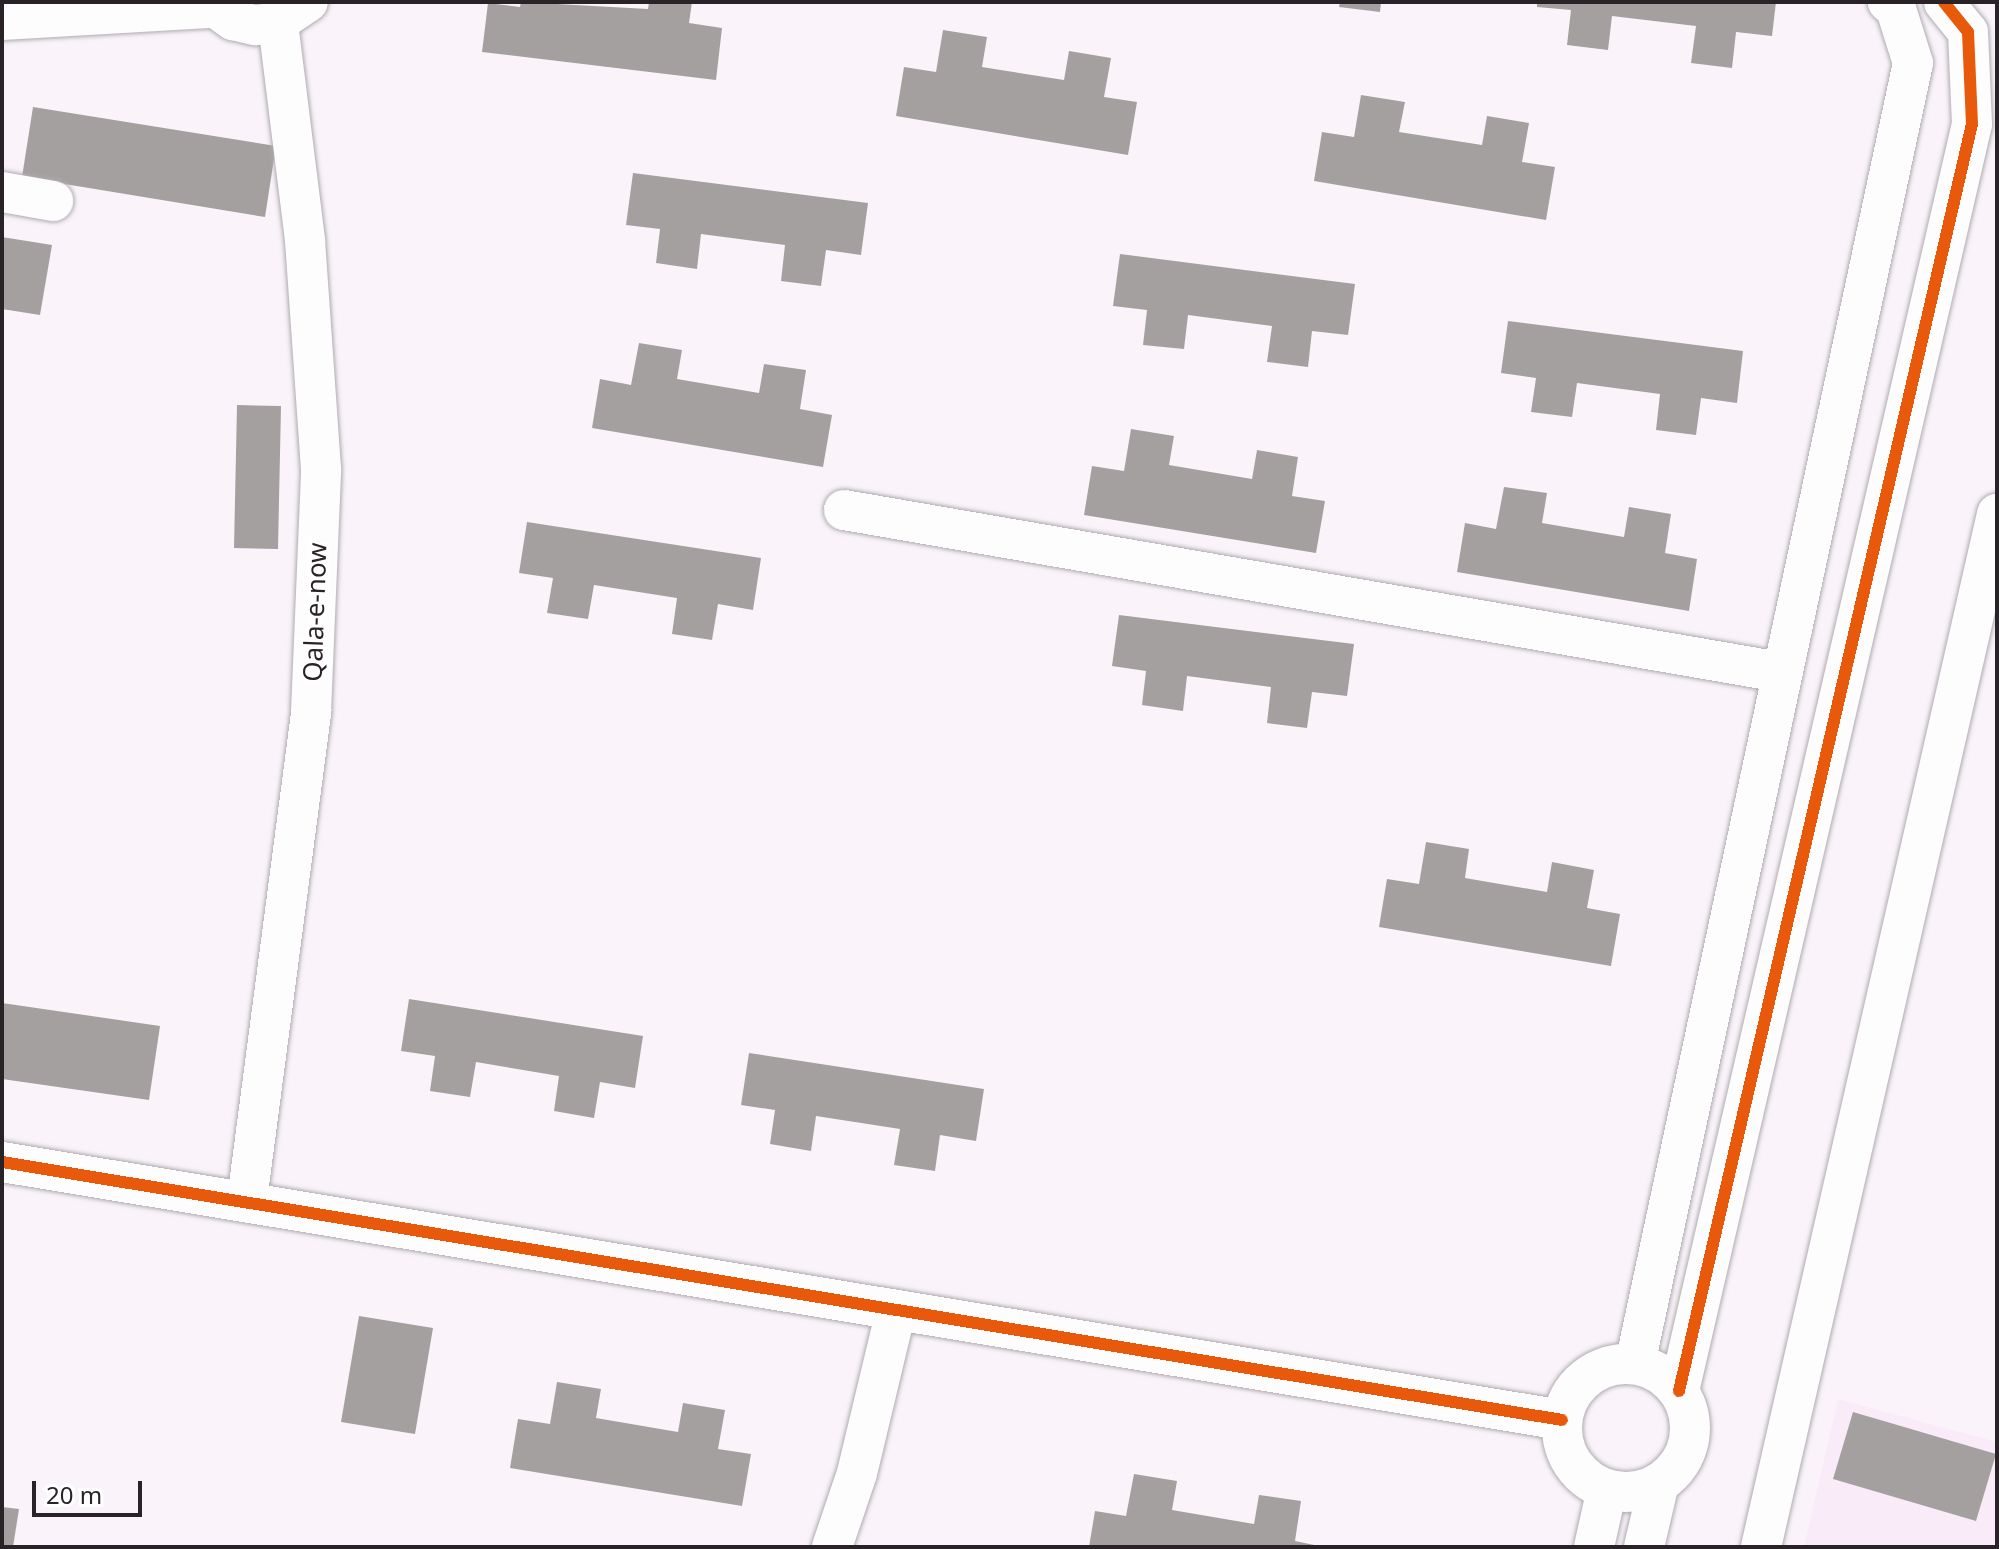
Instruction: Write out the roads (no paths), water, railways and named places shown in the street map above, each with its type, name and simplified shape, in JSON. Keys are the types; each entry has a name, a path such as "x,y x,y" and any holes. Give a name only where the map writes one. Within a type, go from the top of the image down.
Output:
{"street":[{"path":"1635,1364 1780,672 1913,63 1896,9 1888,2"},
{"path":"1679,1391 1972,124 1968,32 1944,2"},
{"path":"2,20 210,5 233,20 293,12"},
{"name":"Qala-e-now","path":"247,1200 311,712 321,469 293,12"},
{"path":"2,192 53,201"},
{"path":"844,510 1780,672"},
{"path":"1761,1547 1997,514"},
{"path":"2,1162 247,1200 1562,1420"},
{"path":"832,1547 857,1473 896,1310"},
{"path":"1635,1364 1667,1378 1679,1391 1687,1406 1689,1441 1678,1465 1659,1483 1626,1492 1607,1489 1572,1463 1562,1420 1579,1384 1594,1372 1635,1364"},
{"path":"1644,1547 1659,1483"},
{"path":"1594,1547 1607,1489"}]}
